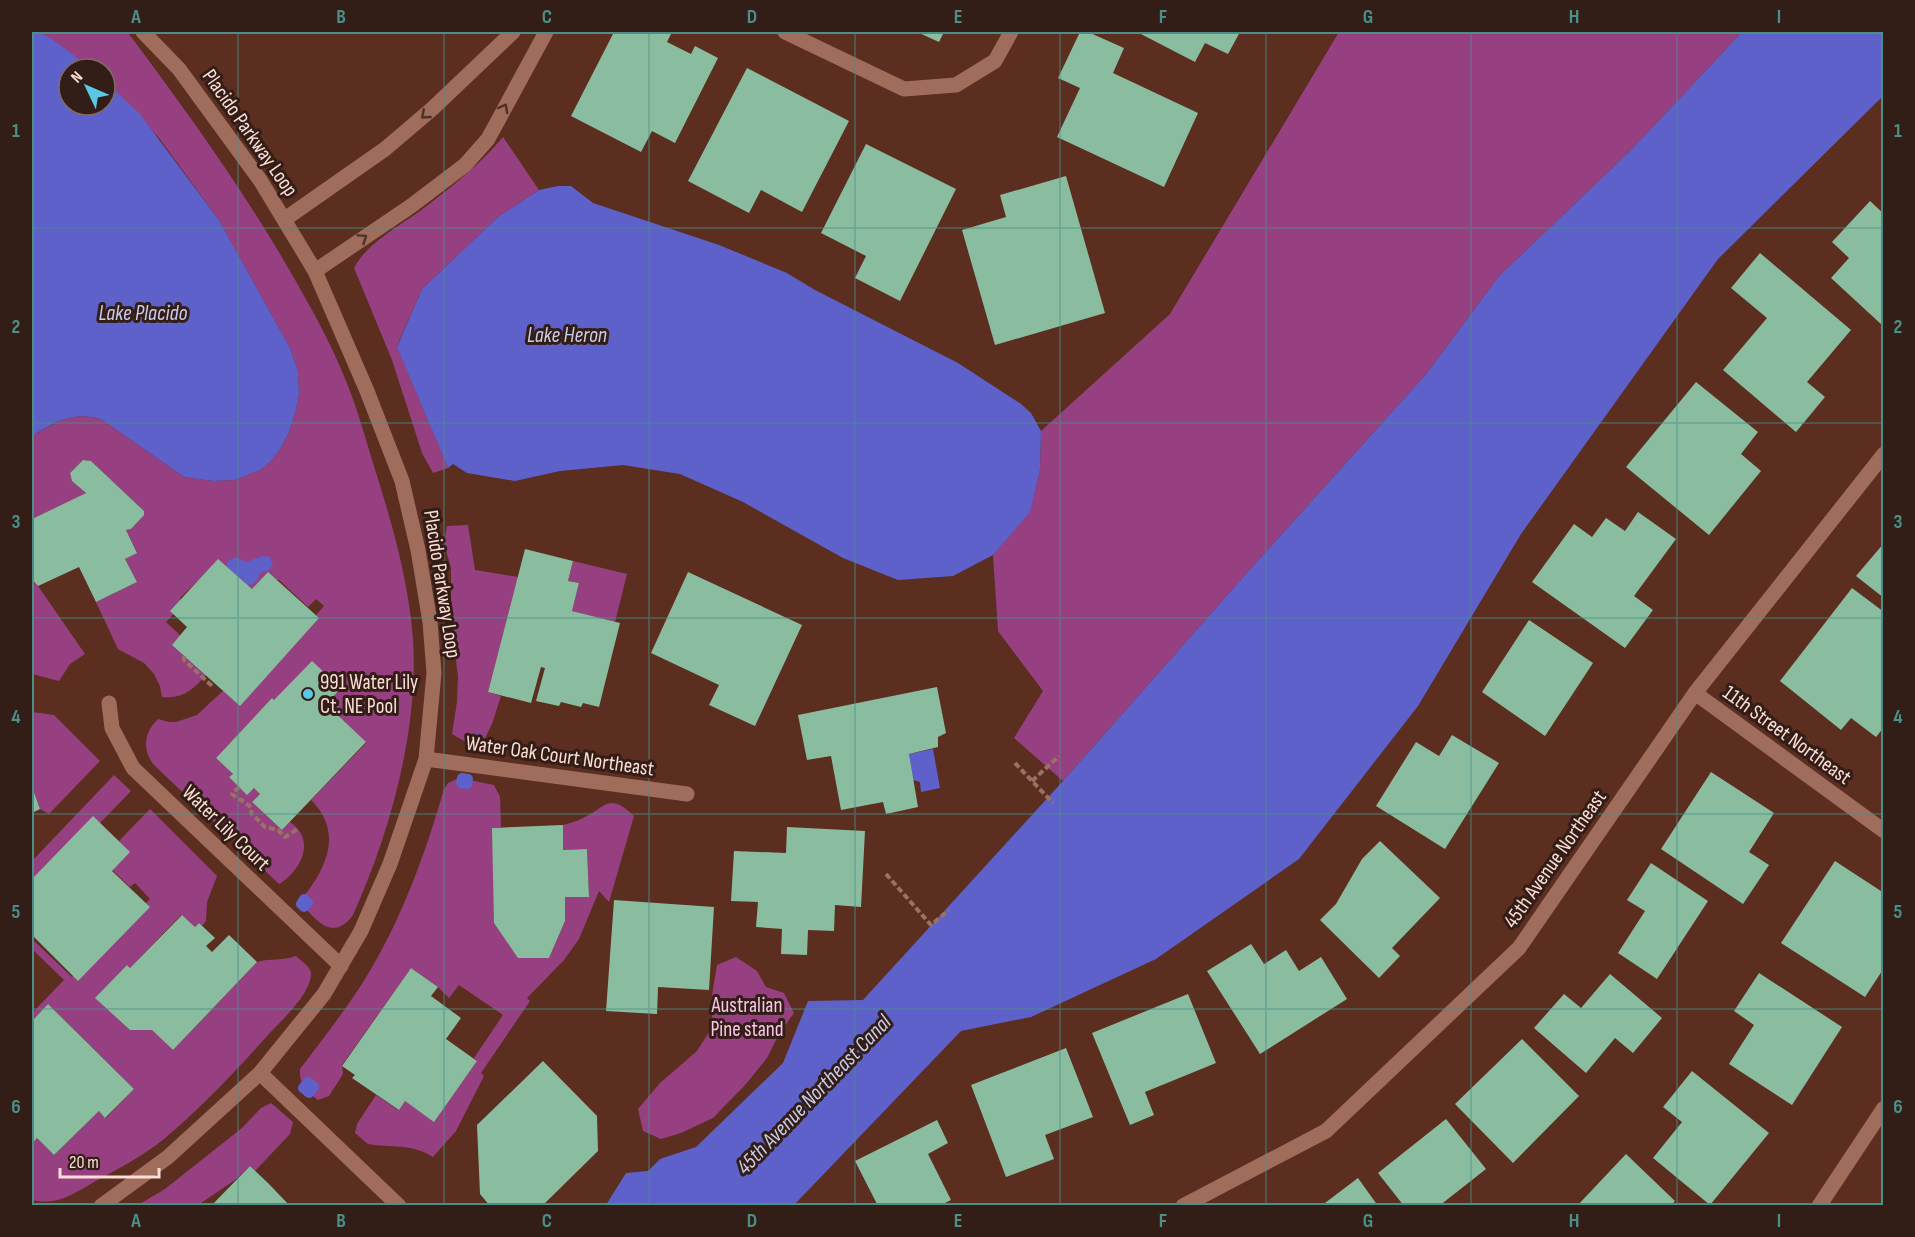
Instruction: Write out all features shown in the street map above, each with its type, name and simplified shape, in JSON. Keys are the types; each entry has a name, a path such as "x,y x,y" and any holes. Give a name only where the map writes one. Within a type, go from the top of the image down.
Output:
{"street":[{"name":"Placido Parkway Loop","path":"101,1206 168,1157 260,1073 324,994 361,931 390,864 426,759 434,672 430,622 418,550 402,481 315,271 260,180 179,69 143,32"},
{"path":"285,219 385,149 432,109 513,32"},
{"path":"315,271 411,206 465,165 488,139 546,32"},
{"path":"785,32 904,89 956,85 995,61 1011,32"},
{"name":"45th Avenue Northeast","path":"1183,1206 1326,1131 1519,948 1695,693 1884,454"},
{"name":"11th Street Northeast","path":"1695,693 1884,831"},
{"name":"Water Lily Court","path":"109,703 112,728 133,768 341,966"},
{"name":"Water Oak Court Northeast","path":"426,759 687,794"},
{"path":"260,1073 399,1206"},
{"path":"1820,1206 1884,1108"}],"path":[{"path":"184,656 184,660 212,686"},
{"path":"1032,781 1059,756"},
{"path":"1015,763 1053,804"},
{"path":"239,787 232,794 239,800 246,801 252,809 251,813 265,827 278,830 285,837 298,829"},
{"path":"886,874 931,925 949,910"}],"green space":[{"path":"36,32 126,32 129,34 215,153 275,246 330,345 356,409 400,558 411,619 414,674 406,745 390,816 353,915 338,927 331,928 324,925 299,902 317,878 328,852 327,826 311,800 366,743 344,721 302,727 272,698 216,758 233,774 229,777 247,794 254,788 260,794 252,802 282,830 290,822 300,832 304,847 300,862 291,875 279,884 153,764 146,746 147,735 158,719 176,722 197,715 225,689 318,618 316,615 324,606 316,599 308,607 279,580 273,581 249,606 204,575 180,598 182,605 166,622 184,639 208,673 183,695 162,697 154,674 144,663 118,649 96,602 137,582 125,559 137,552 126,530 131,529 144,511 91,461 83,460 70,473 72,481 86,493 32,519 32,436 57,422 81,416 101,419 184,477 213,481 235,480 260,470 280,449 289,432 299,393 298,371 290,348 219,220 159,138 117,94 117,57 75,57"},
{"path":"1339,32 1742,32 1631,150 1499,276 1427,373 1063,781 1014,738 1043,691 998,631 993,555 1030,511 1040,470 1041,431 1170,314"},
{"path":"503,137 539,190 498,217 422,289 397,346 448,468 433,473 422,453 392,360 354,268 375,243 453,185 484,158"},
{"path":"468,525 475,570 518,577 488,692 501,696 492,724 481,746 471,745 452,734 458,676 451,623 451,568 444,543 447,526"},
{"path":"573,561 627,574 615,622 572,611 579,583 568,581"},
{"path":"32,579 85,654 70,664 59,681 32,674"},
{"path":"32,712 54,715 100,761 49,814 40,809 32,787"},
{"path":"114,775 131,791 100,823 75,839 32,883 32,861"},
{"path":"459,778 494,785 500,797 501,827 492,828 519,958 549,958 565,921 565,897 589,897 587,849 563,850 563,825 579,820 612,803 625,808 634,816 609,902 599,891 579,939 564,960 527,998 530,1001 481,1073 484,1076 456,1131 433,1157 409,1148 368,1144 355,1133 357,1124 376,1095 398,1110 405,1101 434,1121 477,1061 474,1058 503,1015 459,985 449,998 438,987 411,968 342,1065 343,1074 329,1096 318,1100 310,1093 302,1083 300,1069 350,1002 378,957 411,887 444,789 448,783"},
{"path":"150,809 217,876 207,902 206,921 202,926 199,923 195,927 181,915 130,968 127,965 96,998 130,1030 152,1030 173,1050 257,962 296,956 310,970 310,981 301,998 287,1015 217,1089 164,1139 130,1162 72,1195 49,1201 32,1200 32,1144 37,1138 54,1155 99,1111 106,1118 134,1089 48,1004 32,1021 32,1013 64,980 32,949 32,939 72,977 150,899 135,883 130,887 106,864 123,846 119,841"},
{"name":"Australian Pine stand","path":"736,957 757,971 766,987 784,993 794,1013 779,1034 767,1058 713,1118 681,1133 661,1139 643,1131 638,1109 660,1083 697,1051 713,1026 711,1001 717,965"},
{"path":"271,1103 293,1122 290,1134 255,1171 250,1166 235,1180 198,1205 138,1205 165,1189 242,1128 261,1108"}],"water":[{"name":"Lake Placido","path":"32,32 46,36 76,57 57,57 57,117 117,117 117,92 139,113 219,220 290,348 298,371 299,393 289,432 280,449 260,470 235,480 213,481 184,477 101,419 73,417 49,426 32,436"},
{"name":"45th Avenue Northeast Canal","path":"1742,32 1883,32 1883,96 1718,259 1521,534 1418,706 1299,859 1156,959 1031,1017 961,1031 794,1205 606,1205 626,1173 648,1171 660,1159 696,1147 783,1063 808,1001 863,1000 1063,781 1427,373 1499,276 1631,150"},
{"name":"Lake Heron","path":"571,186 593,203 719,245 787,273 815,290 958,363 1021,404 1031,413 1041,431 1040,470 1030,512 993,555 953,576 898,580 843,558 743,502 680,474 623,465 560,471 515,481 467,473 453,464 448,468 397,347 422,289 498,217 539,190"},
{"path":"263,556 270,557 273,565 269,570 261,572 252,584 247,585 242,579 231,576 226,570 228,561 235,557 246,562"},
{"path":"933,749 940,788 921,792 920,782 913,780 909,754"}],"building":[{"path":"614,32 666,32 671,34 667,42 691,54 695,46 718,58 675,143 652,131 641,152 571,116"},
{"path":"917,32 944,32 939,42"},
{"path":"1080,32 1088,32 1124,48 1113,73 1198,113 1164,187 1057,137 1080,88 1058,78"},
{"path":"1137,32 1240,32 1228,54 1205,43 1195,62"},
{"path":"747,68 849,121 802,212 761,190 749,213 688,181"},
{"path":"866,144 956,189 900,301 855,278 866,256 821,233"},
{"path":"1066,176 1105,313 995,345 962,230 1006,217 1000,195"},
{"path":"1870,201 1884,214 1884,324 1882,325 1831,278 1849,258 1832,242"},
{"path":"1760,253 1851,330 1807,382 1825,397 1796,432 1723,370 1767,318 1731,288"},
{"path":"1696,382 1758,432 1741,454 1761,471 1709,535 1626,467"},
{"path":"83,460 91,461 144,511 144,515 131,529 126,530 137,553 125,559 137,582 96,602 79,567 38,586 32,579 32,519 86,493 72,481 70,473"},
{"path":"1638,512 1676,539 1634,596 1653,610 1625,648 1532,582 1574,524 1592,537 1606,518 1625,531"},
{"path":"1884,543 1884,598 1856,576"},
{"path":"525,549 573,561 568,581 579,583 572,611 620,623 599,707 583,703 581,707 561,702 559,706 536,701 545,668 541,667 531,703 488,692"},
{"path":"218,559 252,589 268,572 319,618 240,706 172,645 187,627 170,611"},
{"path":"688,572 802,625 755,726 709,705 719,685 651,653"},
{"path":"1852,588 1884,612 1884,727 1876,737 1851,718 1841,730 1780,681"},
{"path":"1529,620 1593,663 1545,736 1482,692"},
{"path":"312,661 341,688 326,704 366,742 282,830 252,802 260,794 254,788 247,795 229,777 233,774 216,758 272,698 274,700"},
{"path":"937,687 946,733 938,737 938,747 909,754 918,807 886,814 883,802 841,810 831,756 807,760 798,715"},
{"path":"1452,735 1499,763 1445,849 1376,806 1416,742 1439,756"},
{"path":"1711,772 1774,813 1749,852 1769,865 1743,904 1661,849"},
{"path":"32,787 40,809 32,813"},
{"path":"93,816 130,852 112,871 150,907 78,981 32,935 32,879"},
{"path":"563,825 563,850 587,849 589,897 565,897 565,921 549,958 518,958 494,923 492,828"},
{"path":"787,827 865,831 861,907 835,905 834,931 808,930 807,955 781,954 782,929 756,927 758,902 731,901 734,851 786,853"},
{"path":"1380,841 1440,898 1392,948 1400,956 1379,978 1320,920 1336,904 1362,859"},
{"path":"1835,861 1884,893 1884,968 1865,997 1781,943"},
{"path":"1651,863 1708,901 1657,979 1618,953 1645,911 1627,900"},
{"path":"614,900 714,907 709,990 658,987 657,1014 606,1011"},
{"path":"182,915 195,927 199,923 215,938 206,946 212,952 229,935 257,962 173,1050 152,1030 130,1030 95,998 127,965 130,968"},
{"path":"1251,944 1264,964 1286,950 1299,971 1321,957 1347,999 1260,1054 1207,971"},
{"path":"411,968 438,987 431,996 461,1018 446,1039 477,1061 434,1122 405,1101 399,1110 352,1078 355,1075 342,1066"},
{"path":"1759,973 1842,1027 1792,1105 1729,1064 1754,1025 1734,1011"},
{"path":"1610,974 1662,1018 1633,1053 1615,1038 1586,1073 1534,1028 1564,994 1581,1008"},
{"path":"1188,994 1216,1063 1145,1092 1154,1115 1130,1125 1092,1033"},
{"path":"48,1004 134,1089 105,1118 99,1111 54,1155 37,1138 32,1144 32,1021"},
{"path":"1522,1039 1579,1096 1513,1163 1455,1104"},
{"path":"1066,1048 1093,1117 1045,1135 1054,1159 1006,1177 971,1085"},
{"path":"543,1061 597,1116 598,1151 542,1206 490,1206 480,1194 477,1125"},
{"path":"1692,1071 1769,1133 1710,1205 1653,1158 1682,1122 1663,1107"},
{"path":"1446,1119 1486,1169 1439,1206 1404,1206 1378,1173"},
{"path":"937,1120 948,1143 928,1154 951,1200 939,1206 878,1206 855,1161"},
{"path":"1626,1154 1675,1201 1670,1206 1577,1206"},
{"path":"250,1166 269,1184 290,1206 211,1206"},
{"path":"1358,1178 1378,1206 1321,1206"}],"waterway":[{"path":"472,739 479,739 478,746 471,745 472,739"},
{"path":"462,778 468,779 467,784 461,783 462,778"},
{"path":"304,899 308,903 304,907 301,904 304,899"},
{"path":"308,1082 314,1087 309,1093 303,1088 308,1082"}],"place":[{"name":"991 Water Lily Ct. NE Pool","path":"308,694"}]}
